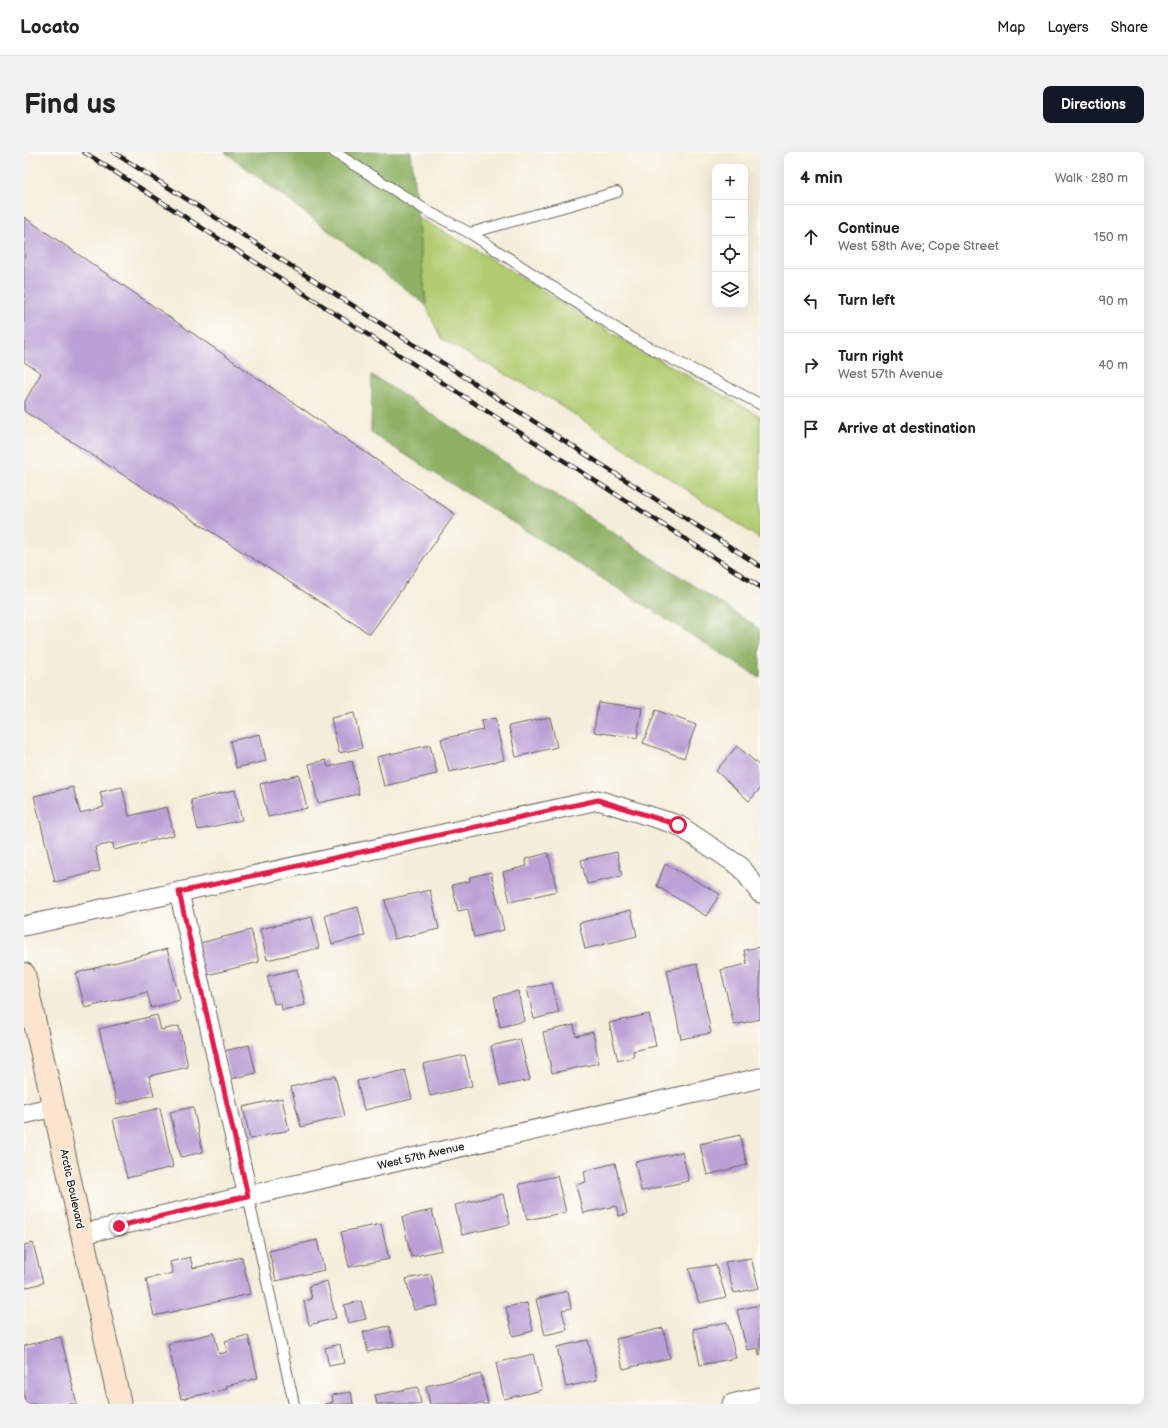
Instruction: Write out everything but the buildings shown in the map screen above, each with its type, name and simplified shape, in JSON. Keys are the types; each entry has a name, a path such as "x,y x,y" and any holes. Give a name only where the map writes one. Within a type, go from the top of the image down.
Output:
{"main road":[{"name":"Arctic Boulevard","path":"24,974 27,1003 54,1107 120,1404"}],"street":[{"path":"24,926 598,800 678,825 741,867 760,893"},
{"path":"179,892 248,1196"},
{"name":"West 57th Avenue","path":"82,1234 760,1078"},
{"path":"24,1114 54,1107"},
{"path":"732,1404 760,1397"}],"lane":[{"path":"334,152 429,212 470,233 631,338 760,404"},
{"path":"470,233 617,192"},
{"path":"248,1196 294,1404"}],"green space":[{"path":"225,152 411,152 426,305"},
{"path":"417,217 487,256 615,335 760,416 760,539 553,400 441,339 426,305"},
{"path":"372,375 760,629 760,678 371,433"}],"railway":[{"path":"84,152 760,587"},
{"path":"113,152 760,566"}],"route":[{"path":"119,1226 248,1196 179,892 598,800 678,825"}]}
